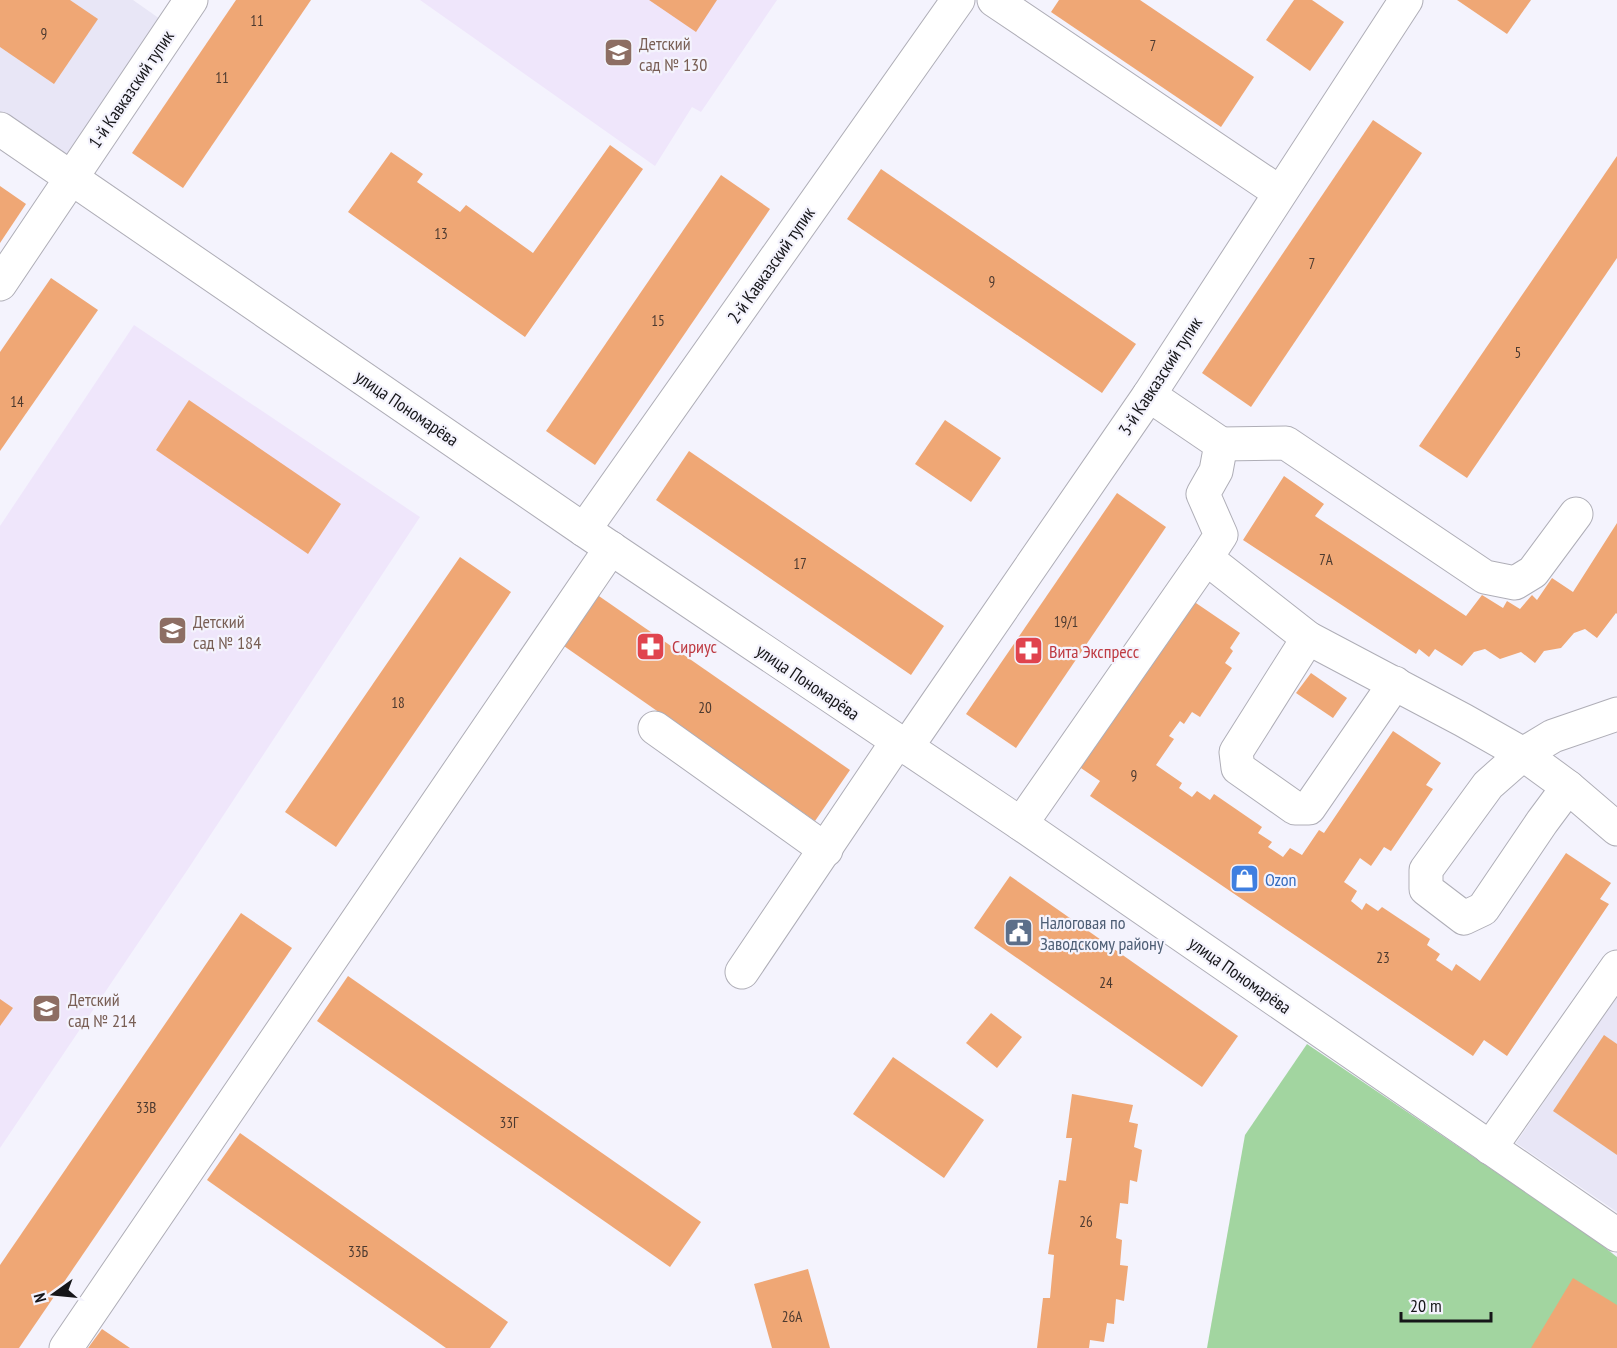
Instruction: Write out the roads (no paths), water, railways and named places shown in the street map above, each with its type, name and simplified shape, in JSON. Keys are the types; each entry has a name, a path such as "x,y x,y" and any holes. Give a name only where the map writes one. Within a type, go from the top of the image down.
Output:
{"street":[{"name":"1-й Кавказский тупик","path":"0,284 191,0"},
{"name":"2-й Кавказский тупик","path":"584,530 958,0"},
{"path":"993,0 1279,192"},
{"name":"3-й Кавказский тупик","path":"742,972 1149,395 1406,0"},
{"name":"улица Пономарёва","path":"0,129 584,530 1021,824 1617,1235"},
{"path":"1149,395 1221,444 1286,443 1485,577 1515,583 1533,572 1576,514"},
{"path":"1021,824 1221,535 1203,494 1216,471 1221,444"},
{"path":"66,1348 611,548"},
{"path":"1206,558 1308,638 1523,754 1617,829"},
{"path":"1308,638 1236,752 1238,768 1295,808 1309,808 1395,683"},
{"path":"1568,788 1483,909 1464,918 1426,889 1426,870 1488,785 1523,754 1553,736 1617,714"},
{"path":"656,728 826,850"},
{"path":"1490,1148 1617,967"}],"place":[{"name":"Детский сад № 130","path":"618,53"},
{"name":"Детский сад № 184","path":"172,631"},
{"name":"Сириус","path":"651,646"},
{"name":"Вита Экспресс","path":"1028,651"},
{"name":"Ozon","path":"1244,879"},
{"name":"Налоговая по Заводскому району","path":"1019,932"},
{"name":"Детский сад № 214","path":"47,1009"}]}
